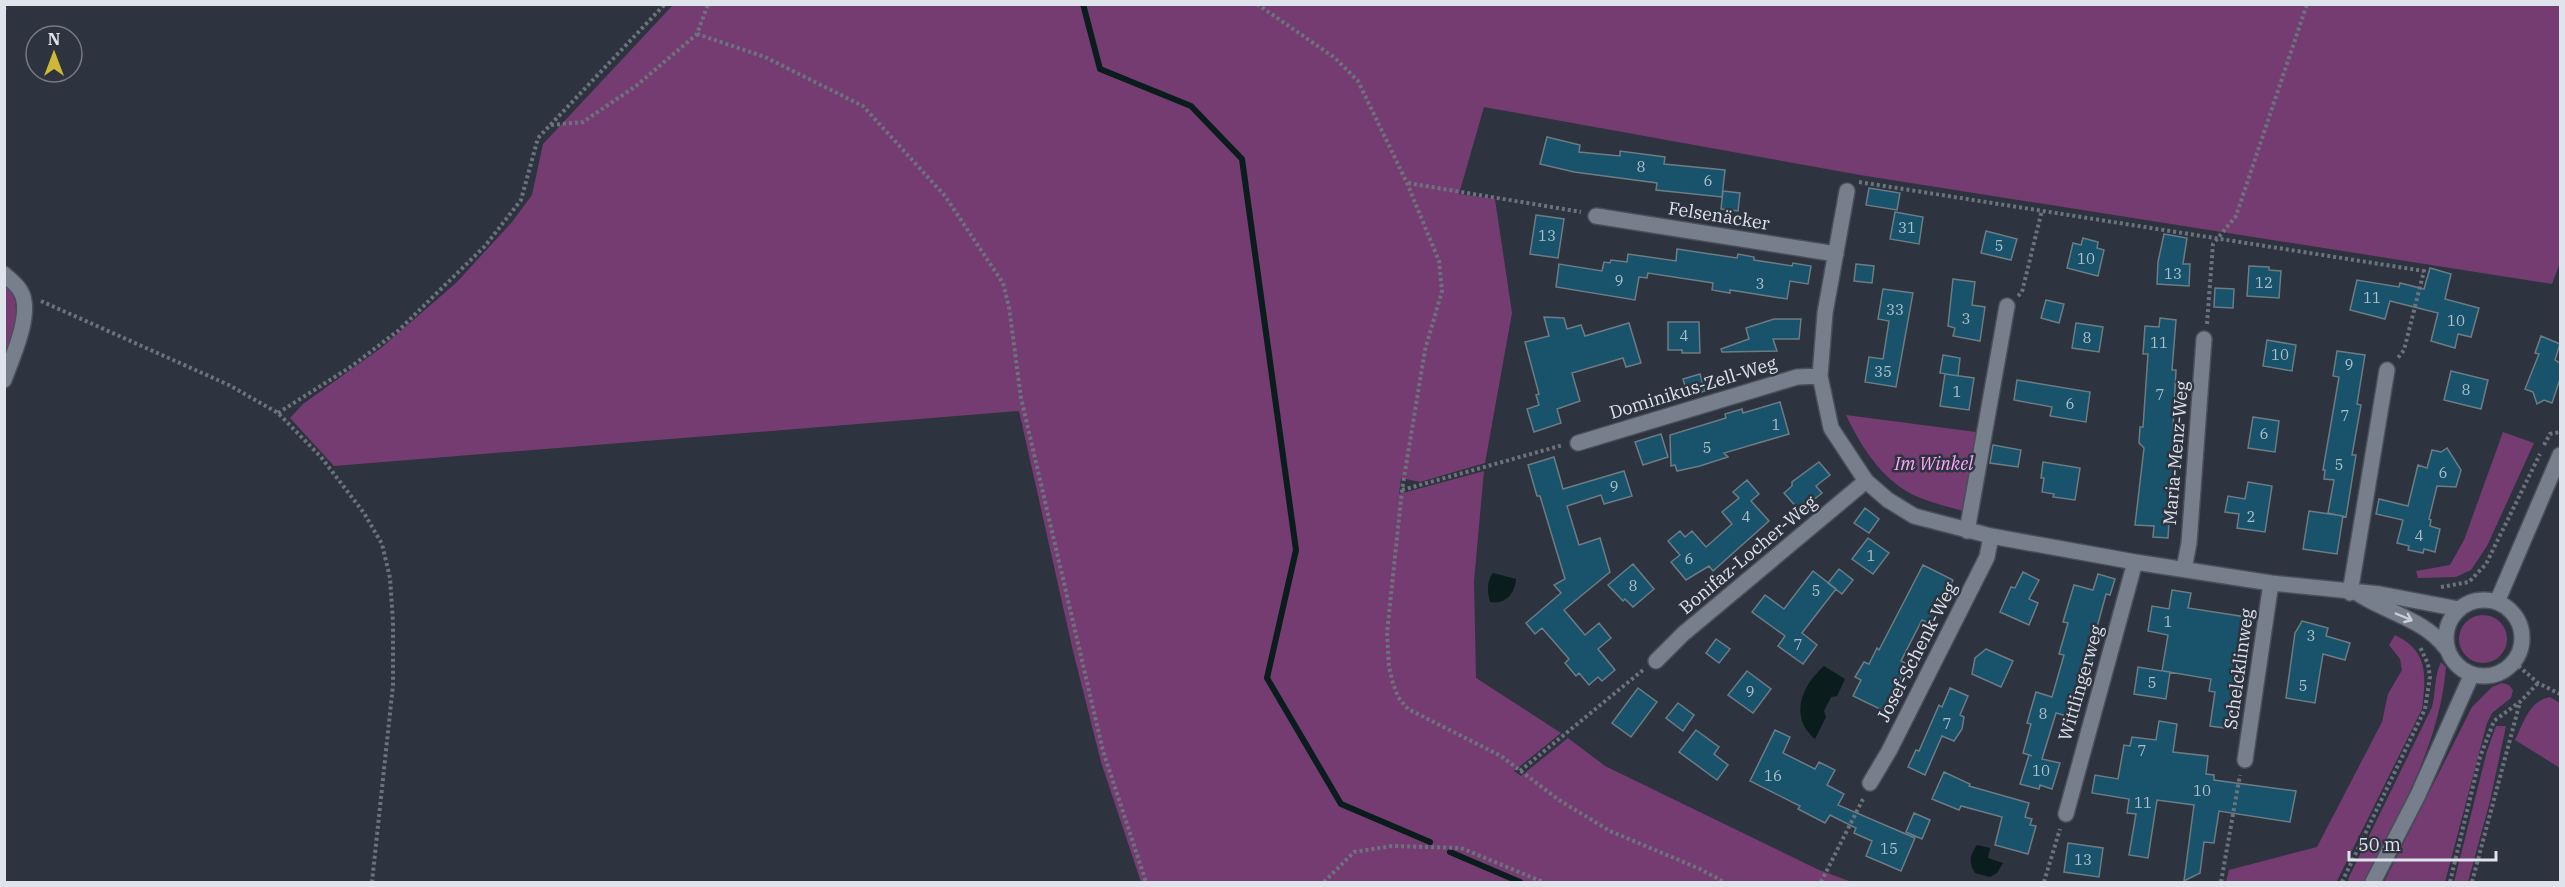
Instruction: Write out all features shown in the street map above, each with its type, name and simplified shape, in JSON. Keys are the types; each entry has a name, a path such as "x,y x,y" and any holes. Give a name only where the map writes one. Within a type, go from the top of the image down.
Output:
{"street":[{"path":"1847,191 1821,346 1820,376 1831,428 1866,481 1888,500 1914,516 1991,536 2135,562 2271,583 2380,594 2459,609"},
{"name":"Felsenäcker","path":"1596,216 1836,254"},
{"path":"4,274 21,292 24,307 23,323 4,380"},
{"path":"1967,531 2007,306"},
{"name":"Maria-Menz-Weg","path":"2184,569 2189,543 2204,339"},
{"path":"2354,593 2387,370"},
{"name":"Dominikus-Zell-Weg","path":"1578,443 1797,377 1820,376"},
{"path":"2497,602 2560,454"},
{"name":"Bonifaz-Locher-Weg","path":"1656,661 1683,634 1866,481"},
{"name":"Josef-Schenk-Weg","path":"1870,783 1889,751 1987,557 1991,536"},
{"name":"Wittlingerweg","path":"2066,814 2135,562"},
{"name":"Schelcklinweg","path":"2245,760 2271,583"},
{"path":"2354,593 2436,634 2452,660 2460,668 2472,674 2494,675 2514,662 2520,651 2521,628 2511,612 2497,602 2477,600 2459,609 2450,620 2445,634 2446,648"},
{"path":"2373,882 2418,795 2472,674"}],"path":[{"path":"4,10 6,4"},
{"path":"278,412 352,366 399,330 485,246 522,200 538,138 665,4"},
{"path":"550,125 583,122 636,86 697,34 708,4"},
{"path":"1257,4 1335,57 1358,81 1407,183 1439,261 1442,291 1425,350 1402,490 1388,633 1389,667 1398,697 1408,709 1501,756 1559,800 1610,831 1700,869 1724,882"},
{"path":"2204,339 2213,244 2236,216 2307,4"},
{"path":"697,34 765,57 863,106 945,196 1003,283 1009,307 1021,398 1103,752 1146,882"},
{"path":"1847,191 1849,180 2424,271 2404,350 2387,370"},
{"path":"1407,183 1596,216"},
{"path":"2007,306 2022,292 2042,210"},
{"path":"21,292 229,385 278,412 321,457 364,513 382,544 390,578 393,622 393,686 372,882"},
{"path":"1402,490 1563,445 1578,443"},
{"path":"2423,603 2426,595 2438,587 2469,582 2479,574 2533,466"},
{"path":"2342,882 2426,709 2430,677 2428,664 2421,649 2409,635 2414,622"},
{"path":"1520,771 1634,676 1656,661"},
{"path":"2514,662 2538,683 2560,694"},
{"path":"2450,882 2480,757 2494,721 2521,701 2538,683"},
{"path":"2472,882 2517,723 2521,701"},
{"path":"2222,882 2239,775 2245,760"},
{"path":"1821,882 1870,783"},
{"path":"2044,882 2066,814"},
{"path":"1324,882 1354,852 1392,846 1461,848 1543,882"}],"green space":[{"path":"673,5 2560,5 2560,263 2552,284 1860,175 1484,107 1459,194 1495,199 1512,313 1485,463 1420,482 1401,478 1399,494 1484,471 1474,581 1476,678 1561,733 1514,771 1521,776 1568,738 1605,766 1819,870 1852,882 1141,882 1101,762 1073,651 1019,411 334,466 290,418 303,404 381,348 456,283 512,222 532,195 543,144"},
{"path":"5,283 15,300 16,321 5,362"},
{"name":"Im Winkel","path":"1846,415 1976,432 1963,511 1923,499 1910,493 1887,476 1868,453"},
{"path":"2503,432 2534,443 2487,546 2471,570 2456,577 2418,578 2416,571 2450,565 2464,540"},
{"path":"2478,615 2488,615 2500,622 2507,634 2507,644 2500,656 2488,663 2478,663 2463,652 2459,644 2459,634 2470,619"},
{"path":"2395,635 2406,641 2420,657 2424,676 2422,709 2337,881 2226,882 2229,870 2317,847 2382,722 2388,694 2402,670 2400,659 2389,645"},
{"path":"2441,662 2446,667 2436,724 2416,778 2364,881 2349,882 2348,879 2432,707"},
{"path":"2502,683 2509,685 2513,690 2511,698 2492,713 2487,723 2445,882 2384,882 2472,707 2492,687"},
{"path":"2550,697 2560,703 2560,768 2515,740 2532,708 2543,699"},
{"path":"2496,726 2506,726 2490,801 2468,882 2454,882 2487,751"}],"shaded area":[{"path":"1493,573 1516,579 1512,593 1501,602 1490,602 1488,586"},
{"path":"1824,666 1845,679 1837,696 1831,697 1824,711 1826,717 1815,739 1802,721 1801,702 1809,683"},
{"path":"1977,845 1990,848 1988,858 2003,863 1997,873 1990,877 1975,873 1971,865 1973,852"}],"building":[{"path":"1547,137 1580,145 1579,152 1620,156 1620,151 1665,157 1664,164 1725,170 1722,197 1656,190 1657,183 1574,172 1540,164"},
{"path":"1869,188 1900,193 1897,210 1866,205"},
{"path":"1723,191 1740,193 1738,211 1721,209"},
{"path":"1895,212 1923,217 1919,244 1890,239"},
{"path":"1536,215 1564,219 1558,258 1530,254"},
{"path":"1986,231 2017,239 2011,260 1981,253"},
{"path":"2164,234 2187,238 2183,264 2190,264 2189,286 2157,284 2158,262"},
{"path":"2083,238 2098,242 2097,248 2104,250 2098,276 2067,268 2073,243 2081,245"},
{"path":"1677,249 1737,258 1738,254 1754,257 1754,260 1792,266 1793,263 1811,266 1808,284 1790,281 1787,299 1730,290 1730,293 1712,290 1713,283 1648,273 1647,278 1639,277 1635,300 1556,287 1559,264 1602,271 1604,262 1610,263 1611,260 1627,262 1628,254 1676,261"},
{"path":"1856,264 1874,266 1872,283 1854,281"},
{"path":"2249,266 2269,267 2269,270 2281,271 2279,298 2247,296"},
{"path":"2430,268 2451,274 2445,299 2479,308 2471,337 2458,334 2455,348 2431,341 2438,313 2390,301 2385,319 2350,310 2357,280 2399,287 2400,283 2424,289"},
{"path":"1953,279 1975,282 1972,305 1985,307 1980,341 1953,336 1955,328 1948,326"},
{"path":"2215,288 2234,289 2233,308 2214,307"},
{"path":"1883,289 1913,293 1896,387 1865,382 1869,357 1883,359 1889,321 1878,319"},
{"path":"2046,300 2064,304 2059,323 2041,318"},
{"path":"1544,317 1564,318 1567,329 1581,325 1585,336 1629,323 1641,363 1626,367 1623,358 1572,373 1580,401 1557,409 1561,423 1534,432 1527,409 1539,405 1536,395 1539,394 1525,342 1549,336"},
{"path":"2160,318 2176,320 2172,370 2176,370 2173,429 2180,430 2175,489 2171,488 2168,538 2153,537 2154,526 2135,525 2144,448 2139,443 2140,427 2143,427 2148,354 2143,354 2145,326 2159,327"},
{"path":"1774,319 1801,319 1799,339 1773,339 1777,351 1722,352 1721,349 1749,339 1746,328"},
{"path":"1668,322 1699,322 1700,353 1668,350"},
{"path":"2076,323 2103,327 2099,352 2072,348"},
{"path":"2541,336 2560,344 2555,360 2560,363 2560,379 2552,403 2544,400 2537,404 2533,392 2525,389 2539,354 2535,353"},
{"path":"2267,340 2296,345 2292,371 2263,366"},
{"path":"2337,351 2365,355 2357,404 2361,405 2352,455 2356,455 2346,517 2328,513 2334,480 2324,479 2325,470 2323,470 2339,377 2333,376"},
{"path":"1943,355 1960,358 1958,376 1940,373"},
{"path":"2451,371 2488,380 2481,409 2444,400"},
{"path":"1700,374 1705,391 1688,396 1683,379"},
{"path":"1945,374 1974,378 1969,410 1940,406"},
{"path":"2017,380 2090,392 2086,422 2050,416 2052,407 2014,400"},
{"path":"1780,402 1789,434 1724,453 1728,457 1700,466 1677,471 1675,465 1671,466 1670,435 1726,418 1725,414 1742,409 1743,413"},
{"path":"2253,417 2279,421 2275,452 2248,448"},
{"path":"1661,434 1668,457 1643,465 1635,442"},
{"path":"1993,445 2021,450 2018,467 1990,463"},
{"path":"2447,448 2461,470 2456,487 2437,486 2429,519 2431,520 2430,526 2440,529 2435,552 2424,549 2423,553 2408,550 2409,546 2397,543 2403,520 2376,514 2379,499 2408,506 2418,465 2427,468 2432,450 2441,452"},
{"path":"1554,457 1563,489 1624,471 1632,496 1604,504 1601,495 1567,506 1579,545 1600,538 1610,572 1564,610 1585,635 1599,623 1611,638 1598,649 1615,670 1602,681 1598,677 1589,685 1579,673 1576,676 1565,663 1569,659 1542,628 1535,634 1526,623 1561,593 1554,585 1565,579 1540,496 1537,496 1528,465"},
{"path":"1819,462 1830,475 1816,486 1822,493 1800,511 1784,493 1792,486 1792,482"},
{"path":"2043,462 2080,468 2075,500 2053,497 2054,494 2042,492"},
{"path":"1747,480 1759,494 1751,501 1769,521 1713,571 1709,566 1686,580 1671,562 1680,555 1668,541 1680,531 1685,537 1692,531 1706,547 1732,524 1722,512 1739,498 1733,492"},
{"path":"2248,482 2272,486 2265,532 2237,528 2239,514 2225,512 2228,496 2245,499"},
{"path":"1865,508 1879,519 1869,533 1854,523"},
{"path":"2309,511 2343,516 2337,554 2303,549"},
{"path":"1868,538 1889,553 1873,574 1852,559"},
{"path":"1633,564 1654,589 1633,607 1625,599 1623,601 1608,585"},
{"path":"1923,565 1953,580 1931,624 1922,620 1901,661 1908,664 1884,711 1853,696 1861,680 1855,677 1864,662 1869,664 1877,648 1879,650"},
{"path":"1839,569 1853,580 1842,594 1828,583"},
{"path":"1813,571 1836,589 1802,633 1817,645 1803,664 1778,646 1785,636 1752,612 1765,595 1784,609"},
{"path":"2023,572 2039,580 2029,599 2038,603 2029,625 2000,612 2011,587 2015,588"},
{"path":"2098,574 2115,579 2110,595 2106,594 2096,631 2100,632 2080,703 2082,704 2078,719 2056,713 2042,759 2060,763 2052,789 2040,785 2039,789 2020,784 2029,755 2023,753 2031,724 2027,723 2036,692 2052,697 2064,655 2059,654 2068,623 2063,622 2074,585 2093,590"},
{"path":"2172,590 2191,593 2188,608 2246,617 2240,655 2243,656 2232,729 2210,726 2215,692 2209,691 2211,679 2170,672 2166,699 2134,694 2138,667 2162,671 2168,635 2148,631 2152,606 2169,609"},
{"path":"2302,621 2328,628 2326,636 2350,643 2345,660 2323,654 2315,703 2286,698 2295,633"},
{"path":"1716,639 1730,649 1719,663 1706,653"},
{"path":"1986,649 2013,661 2001,687 1972,674 1975,658"},
{"path":"1747,671 1771,689 1753,713 1728,695"},
{"path":"1638,688 1657,702 1631,737 1612,723"},
{"path":"1950,688 1968,696 1960,715 1964,717 1962,729 1954,741 1942,736 1925,775 1908,767 1916,750 1919,751 1939,705 1942,707"},
{"path":"1678,703 1694,715 1683,731 1666,718"},
{"path":"2159,721 2177,724 2173,752 2208,756 2206,774 2214,775 2214,780 2296,791 2290,822 2219,811 2214,843 2204,842 2200,873 2184,881 2194,805 2157,800 2148,858 2129,855 2136,814 2127,813 2129,799 2092,793 2095,775 2118,779 2124,745 2130,746 2132,737 2156,740"},
{"path":"1696,730 1719,747 1714,754 1728,765 1717,780 1679,752"},
{"path":"1775,730 1790,737 1783,753 1815,769 1819,762 1835,770 1827,785 1844,794 1838,805 1915,838 1901,871 1866,856 1872,841 1854,833 1856,828 1830,815 1825,823 1798,809 1800,806 1750,781"},
{"path":"1944,772 1970,784 1969,786 2029,803 2025,817 2032,819 2030,825 2036,826 2028,854 1995,845 2002,817 1961,806 1959,810 1932,799"},
{"path":"1914,813 1930,820 1922,839 1906,832"},
{"path":"2068,843 2103,848 2099,877 2064,872"}],"waterway":[{"path":"1083,4 1100,69 1191,106 1242,159 1296,550 1267,678 1341,804 1430,842"},
{"path":"1450,852 1520,882"}]}
